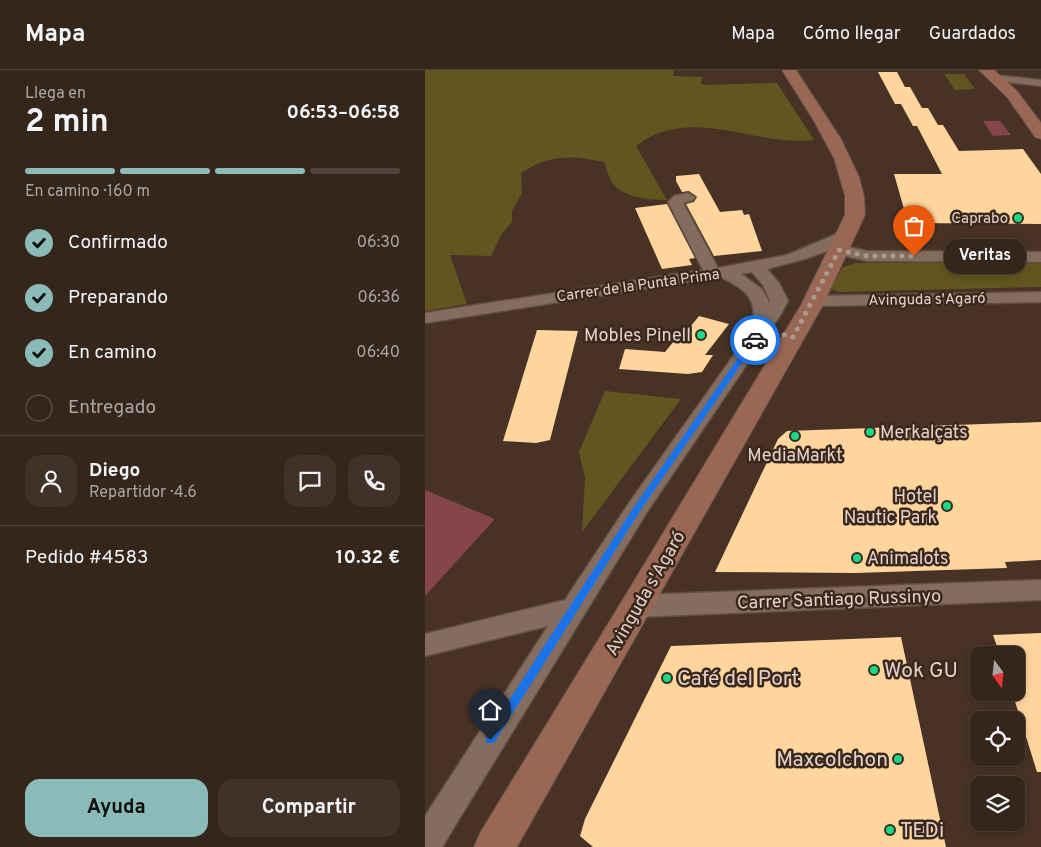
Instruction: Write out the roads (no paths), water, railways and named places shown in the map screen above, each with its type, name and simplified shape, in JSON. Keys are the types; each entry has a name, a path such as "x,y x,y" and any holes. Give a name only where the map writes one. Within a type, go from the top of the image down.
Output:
{"main road":[{"name":"Avinguda s'Agaró","path":"494,847 637,606 814,301 855,215 857,199 852,177 842,156 789,70"},
{"path":"991,74 1036,119 1041,134"}],"street":[{"path":"991,74 1041,84"},
{"path":"688,197 675,202 718,273 747,284 759,296 765,312 762,329"},
{"path":"843,242 867,256 1041,257"},
{"name":"Carrer de la Punta Prima","path":"425,318 756,267 801,258 843,242"},
{"path":"425,845 639,506 762,329 779,301 771,283 756,267"},
{"name":"Avinguda s'Agaró","path":"814,301 1041,297"},
{"path":"762,329 793,337"},
{"name":"Carrer Santiago Russinyo","path":"637,606 1041,590"},
{"path":"425,644 573,609"}],"place":[{"name":"Caprabo","path":"1018,218"},
{"name":"Veritas","path":"914,256"},
{"name":"Mobles Pinell","path":"701,335"},
{"name":"Merkalçats","path":"870,432"},
{"name":"MediaMarkt","path":"795,436"},
{"name":"Hotel Nautic Park","path":"947,506"},
{"name":"Animalots","path":"857,558"},
{"name":"Wok GU","path":"874,670"},
{"name":"Café del Port","path":"667,678"},
{"name":"Maxcolchon","path":"898,759"},
{"name":"TEDi","path":"890,830"}]}
